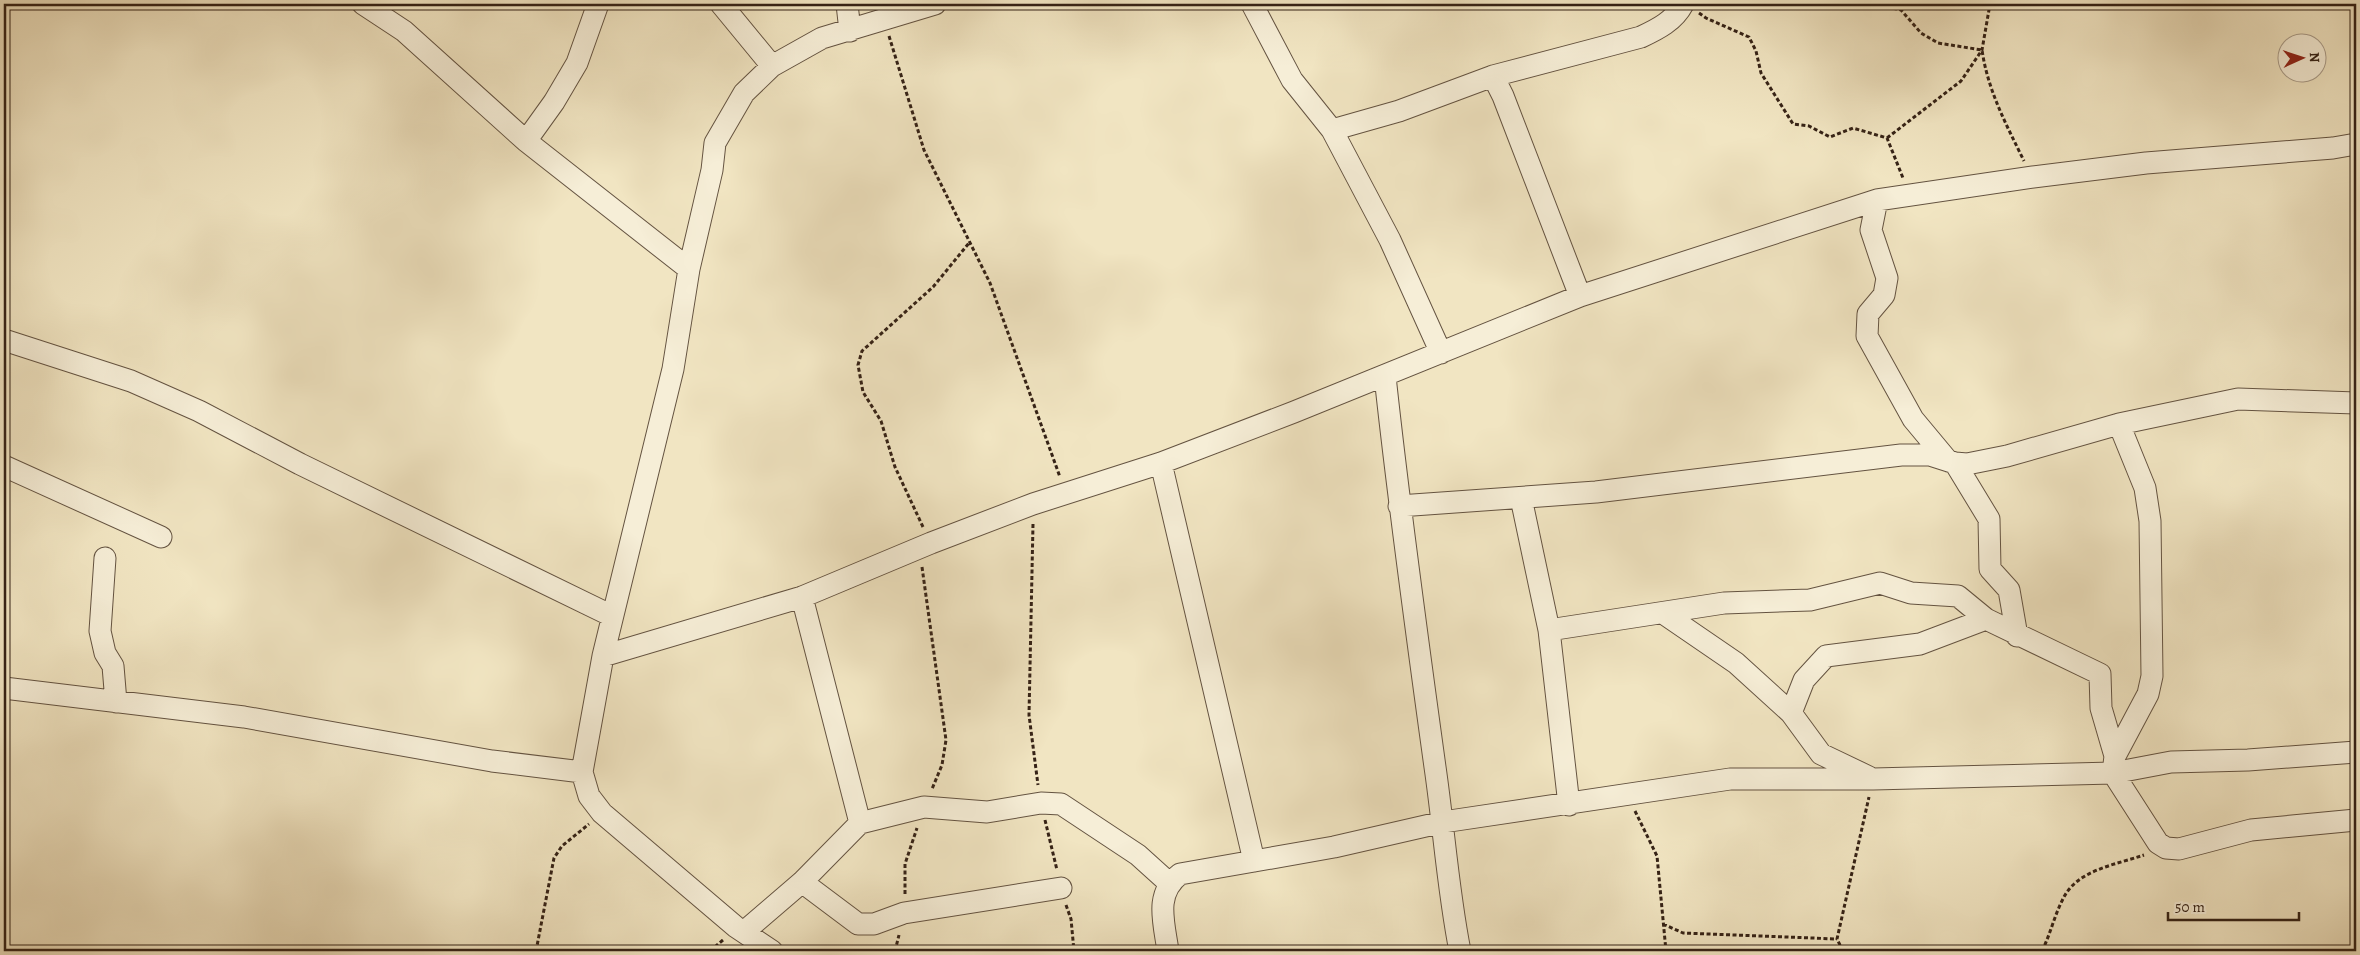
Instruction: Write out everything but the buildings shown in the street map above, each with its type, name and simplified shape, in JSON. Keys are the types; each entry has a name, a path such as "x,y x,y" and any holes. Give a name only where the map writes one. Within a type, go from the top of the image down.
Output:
{"street":[{"path":"526,141 554,102 577,63 598,4"},
{"path":"721,4 772,66"},
{"path":"847,4 850,31"},
{"path":"772,951 745,931 736,927 602,813 589,796 582,772 612,616 673,369 689,269 712,170 715,143 744,92 772,66 822,38 885,21 935,4"},
{"path":"1252,4 1292,80 1332,130 1390,240 1441,353"},
{"path":"368,5 404,31 526,141 689,269"},
{"path":"1332,130 1399,111 1493,76 1641,37 1664,26 1688,6"},
{"path":"1493,76 1503,96 1580,296"},
{"path":"603,656 802,597 1033,504 1160,463 1385,376 1580,296 1877,200 2032,177 2146,163 2332,148 2356,144"},
{"path":"1877,200 1871,230 1887,278 1884,295 1868,314 1867,336 1913,419 1952,462 1989,519 1990,569 2009,590 2017,636"},
{"path":"4,340 131,381 182,403 300,464 612,616"},
{"path":"1385,376 1399,506 1443,822 1452,914 1460,951"},
{"path":"1399,506 1596,492 1901,455 1930,455 1952,462 1967,464 2007,456 2119,424 2238,399 2356,403"},
{"path":"2114,764 2148,694 2152,676 2150,521 2145,488 2119,424"},
{"path":"1160,463 1254,861"},
{"path":"4,466 161,537"},
{"path":"1521,498 1549,630 1569,804"},
{"path":"105,558 100,631 105,653 113,666 116,702"},
{"path":"1549,630 1724,603 1810,600 1880,583 1912,593 1958,596 1986,619 2017,636 2100,674 2101,708 2114,764 2158,843 2166,848 2179,849 2251,830 2356,820"},
{"path":"802,597 860,823"},
{"path":"1662,613 1736,663 1792,713 1821,754 1873,779"},
{"path":"1792,713 1804,680 1826,656 1920,644 1986,619"},
{"path":"4,688 244,717 492,761 582,772"},
{"path":"1168,951 1162,904 1169,883 1180,874 1334,847 1443,822 1730,779 1873,779 2114,764 2248,760 2356,752"},
{"path":"745,931 802,882 860,823 924,807 987,812 1041,803 1060,804 1138,855 1169,883"},
{"path":"802,882 858,924 874,924 904,913 1061,888"}],"path":[{"path":"1874,4 1901,10 1921,33 1938,43 1982,50"},
{"path":"1990,4 1982,50 1986,73 1996,104 2032,177"},
{"path":"1688,6 1706,18 1749,37 1756,51 1760,73 1793,124 1809,126 1830,137 1853,128 1887,138"},
{"path":"885,21 924,150 990,283 1066,494"},
{"path":"1887,138 1961,81 1982,50"},
{"path":"1887,138 1911,195"},
{"path":"895,951 904,913 905,864 924,807 942,766 946,740 922,565 923,547 881,421 863,392 858,364 862,352 933,287 969,243"},
{"path":"1033,504 1029,715 1041,803"},
{"path":"1843,951 1837,939 1873,779"},
{"path":"1624,794 1657,856 1666,951"},
{"path":"536,951 554,858 562,846 602,813"},
{"path":"2042,951 2062,899 2072,885 2089,873 2166,848"},
{"path":"1663,924 1683,933 1837,939"}]}
